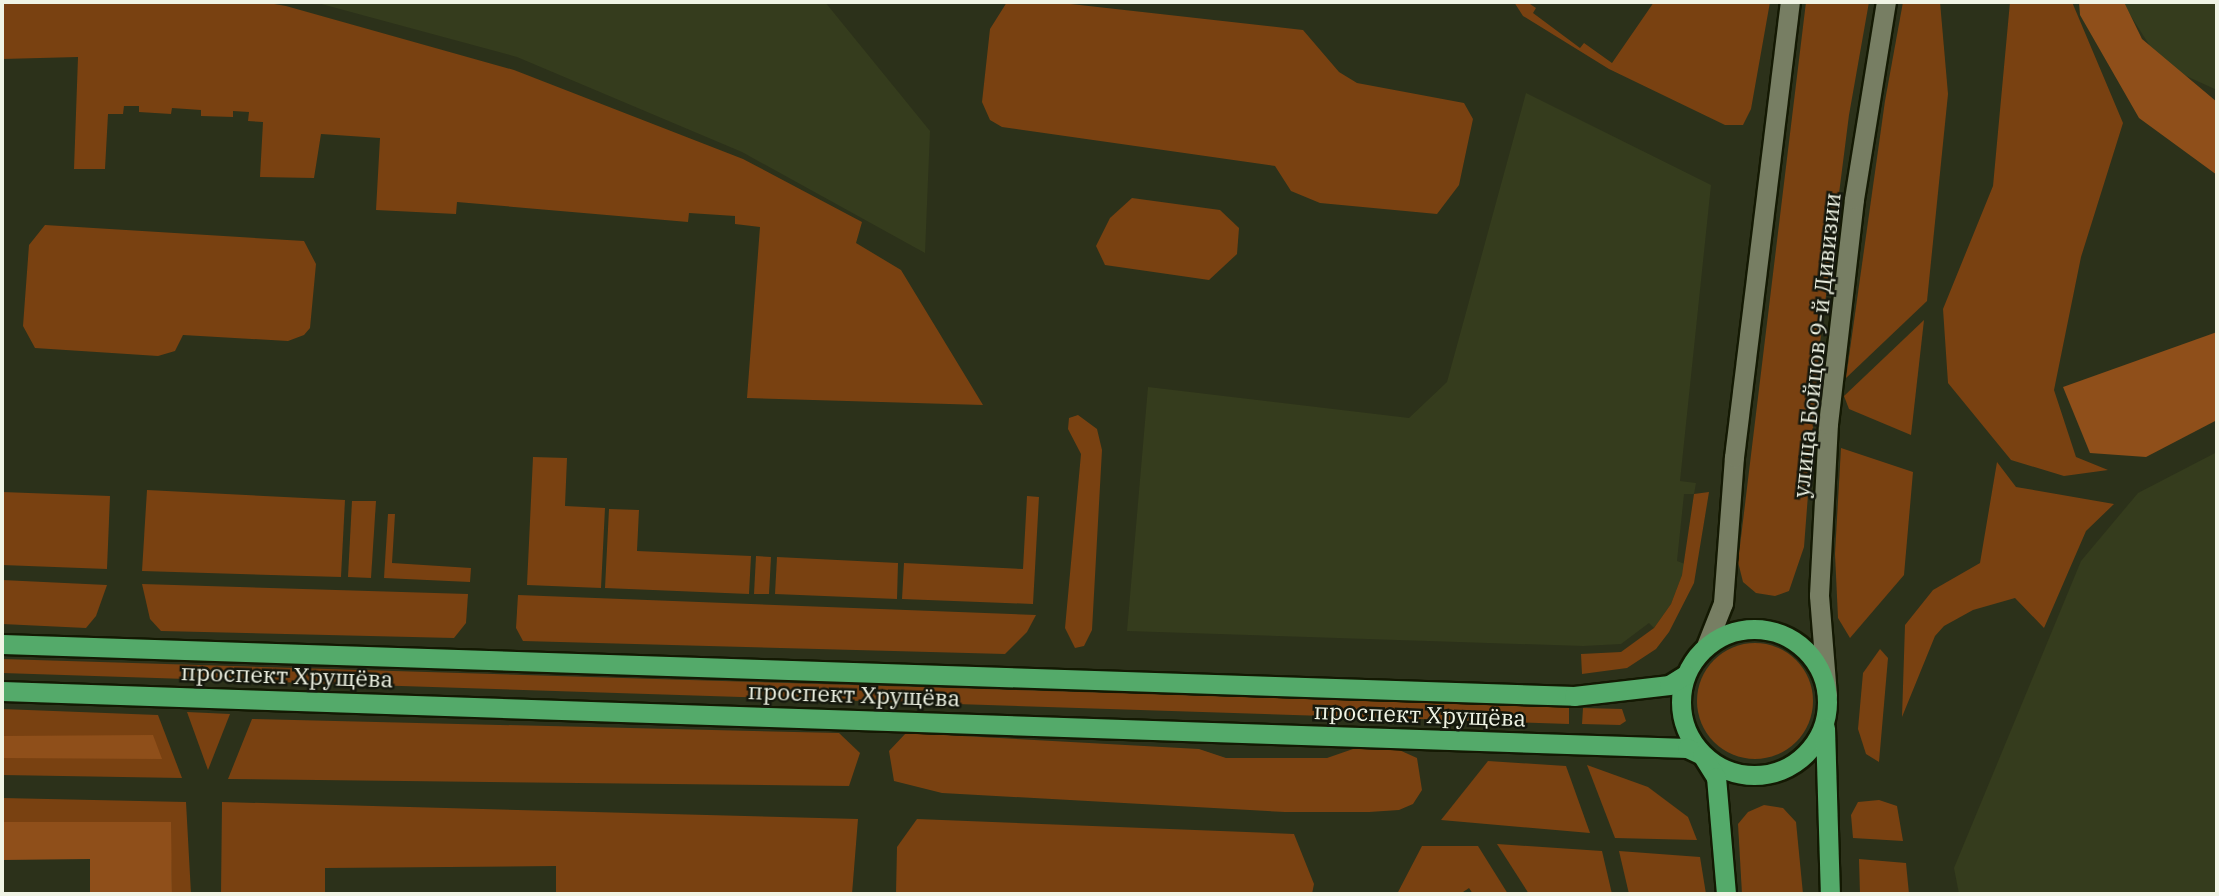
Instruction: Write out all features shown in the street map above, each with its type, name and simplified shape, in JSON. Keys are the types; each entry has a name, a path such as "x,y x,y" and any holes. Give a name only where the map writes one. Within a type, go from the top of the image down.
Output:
{"main road":[{"path":"1726,894 1716,776 1682,718 1685,675 1706,646 1723,603 1734,457 1790,2"},
{"name":"улица Бойцов 9-й Дивизии","path":"1827,695 1819,595 1828,424 1854,199 1886,2"},
{"path":"1706,646 1743,629 1766,629 1789,637 1809,653 1821,670 1827,695 1824,798 1830,894"},
{"name":"проспект Хрущёва","path":"2,643 1574,696 1669,685 1685,675"},
{"name":"проспект Хрущёва","path":"2,691 1658,745 1702,755"},
{"path":"1702,755 1736,773 1770,774 1806,754 1826,720"}],"shaded area":[{"path":"2,2 262,2 286,6 514,70 743,159 862,222 856,243 901,270 983,405 747,398 760,227 735,224 735,216 689,213 688,222 457,202 456,214 376,210 380,138 321,134 314,178 260,177 263,122 248,121 249,112 233,111 233,117 201,116 201,110 172,108 171,114 139,112 139,106 124,106 123,114 108,114 105,169 74,169 78,57 2,59"},
{"path":"314,2 825,2 930,131 925,253 742,152 517,57"},
{"path":"1007,2 1053,2 1303,30 1339,72 1357,83 1464,103 1473,119 1459,185 1437,214 1320,203 1291,191 1275,166 1002,127 990,120 982,102 990,29"},
{"path":"1514,2 1527,2 1536,8 1533,13 1580,48 1584,43 1612,63 1654,2 1770,2 1751,109 1743,125 1725,125 1609,69 1523,16"},
{"path":"1806,2 1869,2 1849,115 1819,351 1804,547 1789,591 1775,596 1756,593 1743,582 1738,562"},
{"path":"1903,2 1940,2 1948,94 1927,301 1846,378 1885,101"},
{"path":"2010,2 2072,2 2123,123 2081,257 2054,390 2076,457 2108,470 2064,476 2011,460 1948,383 1943,309 1993,186"},
{"path":"2079,2 2124,2 2142,39 2217,102 2217,175 2139,118 2080,15"},
{"path":"2122,2 2217,2 2217,90 2162,65"},
{"path":"1526,93 1711,185 1680,481 1696,483 1694,494 1684,494 1677,561 1685,564 1682,575 1671,604 1654,628 1649,623 1621,644 1583,646 1127,631 1148,387 1409,418 1447,382"},
{"path":"1132,198 1220,210 1239,228 1237,254 1209,280 1105,265 1096,246 1110,218"},
{"path":"45,225 304,241 316,264 310,328 304,335 288,341 183,335 175,351 158,356 35,348 23,326 29,245"},
{"path":"1924,320 1911,435 1849,409 1844,396"},
{"path":"2217,332 2217,420 2146,457 2090,453 2063,387"},
{"path":"1078,415 1097,429 1102,450 1092,630 1084,646 1075,648 1065,628 1081,454 1068,429 1069,418"},
{"path":"1841,448 1913,472 1904,575 1850,638 1838,618 1835,554"},
{"path":"2217,452 2217,894 1959,894 1954,868 2081,561 2138,493"},
{"path":"533,457 567,458 565,506 605,508 601,588 527,585"},
{"path":"1997,462 2016,487 2114,504 2086,531 2044,628 2015,598 1973,610 1944,626 1935,636 1902,717 1905,625 1933,590 1980,563"},
{"path":"147,490 345,500 341,577 142,571"},
{"path":"2,492 110,496 107,569 2,565"},
{"path":"1709,492 1694,583 1669,632 1656,649 1627,668 1582,674 1581,654 1621,652 1654,628 1671,604 1682,575 1694,494"},
{"path":"1027,496 1039,497 1033,604 902,599 904,563 1023,569"},
{"path":"352,501 376,501 371,578 348,577"},
{"path":"609,509 639,510 637,551 751,556 749,594 605,588"},
{"path":"388,514 395,514 392,563 471,568 470,582 384,578"},
{"path":"756,556 771,557 769,594 754,594"},
{"path":"777,557 898,563 897,599 775,594"},
{"path":"2,580 107,585 96,616 86,628 2,624"},
{"path":"142,584 468,594 466,623 454,638 161,631 150,619"},
{"path":"518,595 1036,615 1027,632 1005,654 523,641 516,628"},
{"path":"1755,643 1777,647 1796,660 1809,679 1813,701 1809,723 1796,742 1777,755 1755,759 1733,755 1714,742 1701,723 1697,701 1701,679 1714,660 1733,647"},
{"path":"1880,649 1888,658 1879,762 1866,754 1858,729 1863,673"},
{"path":"2,659 1569,707 1569,724 2,673"},
{"path":"1583,708 1622,709 1626,721 1620,725 1582,724"},
{"path":"2,709 158,715 182,778 2,775"},
{"path":"187,712 230,714 208,770"},
{"path":"252,719 839,733 860,753 849,786 228,779"},
{"path":"906,733 1199,749 1226,758 1327,758 1353,749 1397,749 1417,758 1422,790 1413,804 1399,810 1369,812 1285,812 942,793 894,781 889,751"},
{"path":"153,735 162,759 2,758 2,736"},
{"path":"1488,761 1566,766 1590,833 1441,820"},
{"path":"1587,765 1648,787 1688,817 1697,840 1615,838"},
{"path":"2,798 186,802 191,894 172,894 170,822 2,822"},
{"path":"1879,800 1897,806 1903,841 1853,838 1851,815 1858,802"},
{"path":"222,802 858,819 852,894 556,894 556,866 325,868 325,894 221,894"},
{"path":"1764,805 1783,808 1796,822 1803,894 1742,894 1738,824 1748,812"},
{"path":"917,819 1294,834 1314,884 1312,894 896,894 897,847"},
{"path":"2,822 171,822 172,894 90,894 90,859 2,860"},
{"path":"1497,844 1602,851 1612,894 1529,894"},
{"path":"1422,846 1478,846 1508,894 1473,894 1469,888 1460,894 1397,894"},
{"path":"1619,851 1700,857 1706,894 1629,894"},
{"path":"1859,859 1906,863 1909,894 1860,894"}]}
